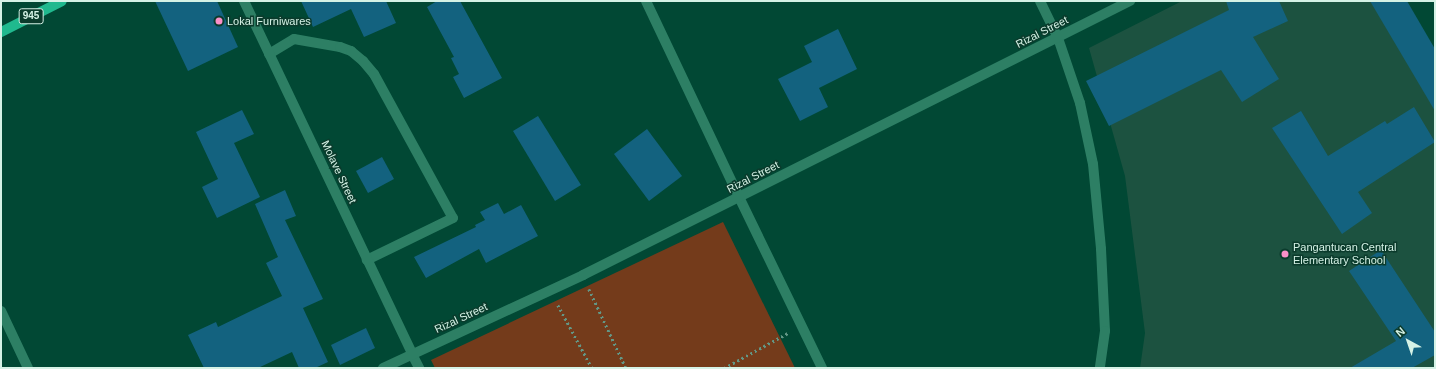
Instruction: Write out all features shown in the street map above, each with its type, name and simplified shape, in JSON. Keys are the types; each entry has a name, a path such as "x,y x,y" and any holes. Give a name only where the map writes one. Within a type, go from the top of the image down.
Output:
{"main road":[{"name":"945","path":"1,32 62,1"}],"street":[{"name":"Molave Street","path":"244,1 419,368"},
{"path":"646,1 822,368"},
{"path":"1040,1 1058,38 1080,103 1093,164 1101,248 1104,331 1100,368"},
{"name":"Rizal Street","path":"383,368 583,275 1130,1"},
{"path":"269,54 294,39 340,47 351,51 363,61 374,74 453,218 367,260"},
{"path":"1,311 28,368"}],"path":[{"path":"583,275 626,368"},
{"path":"551,290 592,368"},
{"path":"724,368 801,326"}],"shaded area":[{"name":"Pangantucan Central Elementary School","path":"1182,1 1404,1 1435,61 1435,368 1140,368 1145,333 1125,176 1089,48"},
{"path":"723,222 795,368 435,368 431,360"}],"building":[{"path":"155,1 217,1 238,47 188,71"},
{"path":"301,1 386,1 396,23 364,37 351,9 313,27"},
{"path":"437,1 460,1 502,78 464,98 453,77 459,74 451,58 454,57 427,7"},
{"path":"1226,1 1279,1 1288,21 1253,37 1279,79 1242,102 1221,70 1109,126 1086,81 1229,10"},
{"path":"1370,1 1407,1 1435,49 1435,111"},
{"path":"838,29 857,69 819,88 828,107 800,121 778,79 812,62 804,46"},
{"path":"1414,107 1435,142 1358,192 1372,213 1342,234 1272,128 1301,111 1328,156 1385,121 1387,124"},
{"path":"242,110 254,134 234,143 260,197 217,218 202,187 218,179 196,132"},
{"path":"538,116 581,185 555,201 513,131"},
{"path":"647,129 682,176 649,201 614,154"},
{"path":"382,157 394,179 368,193 356,171"},
{"path":"285,190 296,216 285,220 323,299 303,308 328,362 315,368 299,368 292,352 258,368 204,368 188,335 216,322 218,327 282,296 266,263 278,257 255,204"},
{"path":"498,203 504,214 521,205 538,236 486,263 479,249 426,278 414,257 476,227 475,225 485,220 480,212"},
{"path":"1381,250 1435,332 1435,355 1412,368 1350,368 1396,341 1349,271"},
{"path":"366,328 375,348 340,365 331,345"}],"place":[{"name":"Lokal Furniwares","path":"219,21"},
{"name":"Pangantucan Central Elementary School","path":"1285,254"}]}
